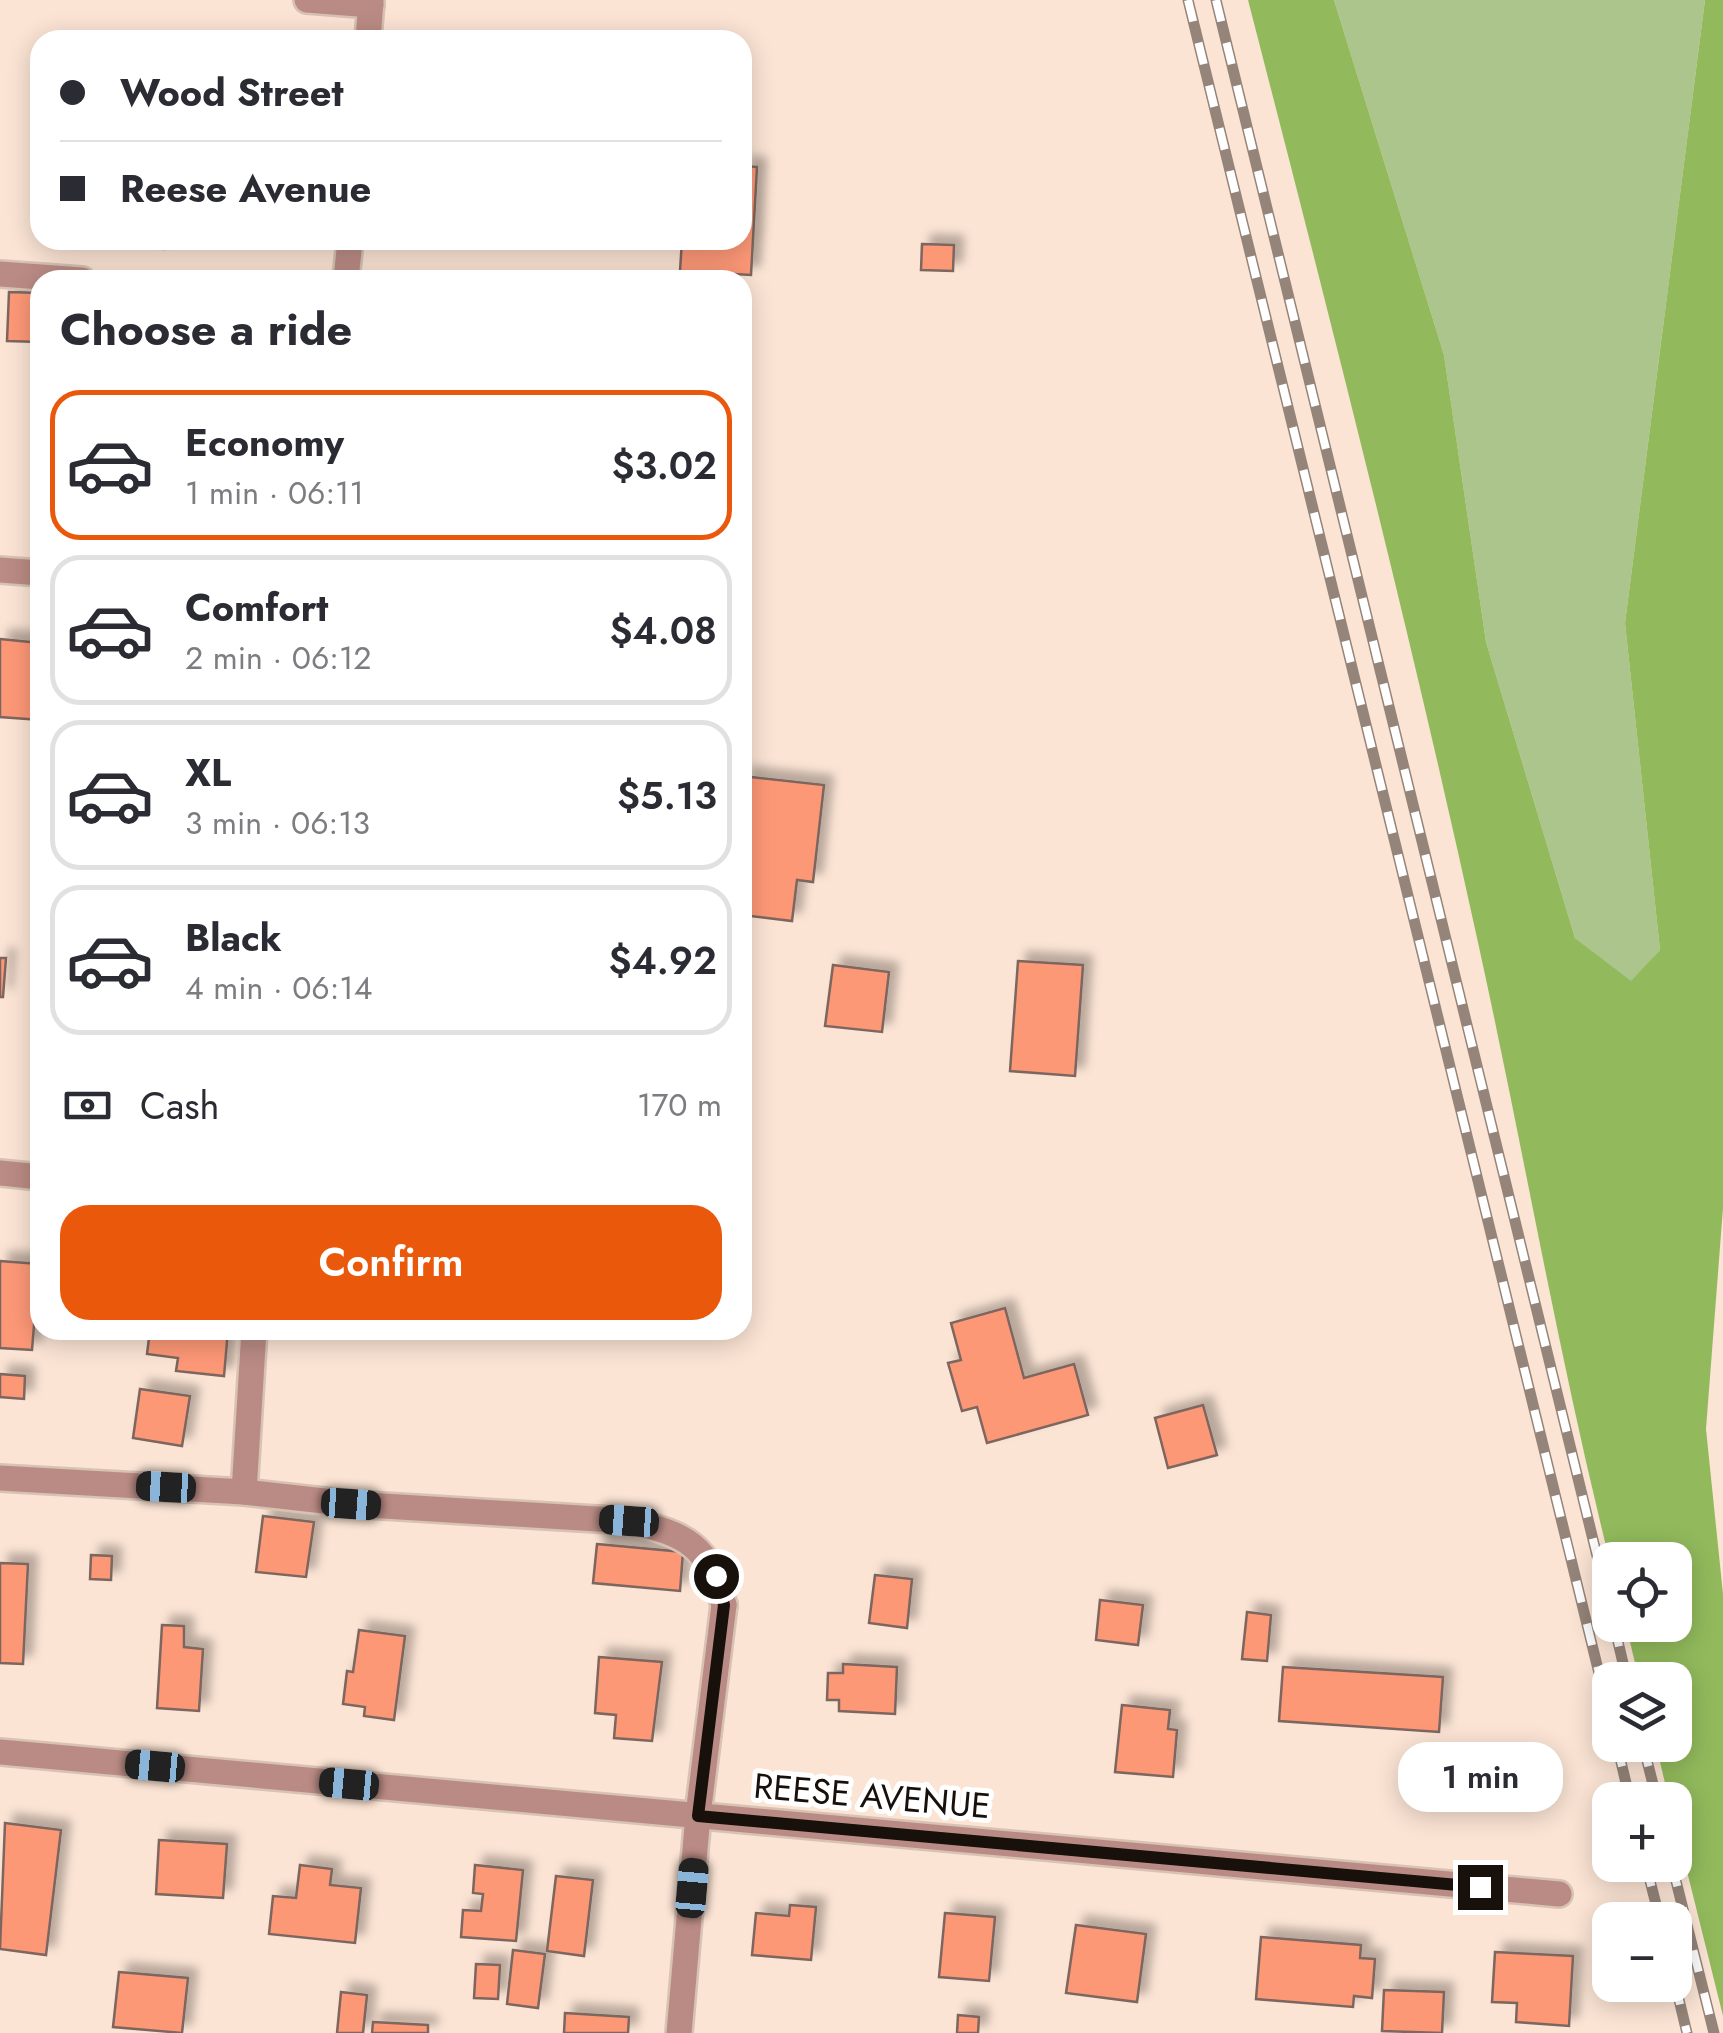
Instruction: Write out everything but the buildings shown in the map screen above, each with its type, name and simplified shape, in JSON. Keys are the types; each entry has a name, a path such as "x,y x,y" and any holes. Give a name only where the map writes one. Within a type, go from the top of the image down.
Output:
{"street":[{"path":"307,0 371,3 369,30"},
{"path":"0,274 30,276"},
{"path":"0,570 30,572"},
{"path":"0,1173 30,1176"},
{"path":"244,1492 253,1340"},
{"path":"0,1478 629,1521 670,1530 699,1547 716,1576 724,1605 698,1816 678,2033"},
{"name":"REESE AVENUE","path":"0,1752 1559,1894"}],"green space":[{"path":"1248,0 1334,0 1444,355 1486,642 1575,938 1631,981 1660,950 1625,623 1705,0 1723,0 1723,1208 1706,1429 1723,1594 1723,2016 1690,1882 1692,1782 1665,1782 1660,1762 1692,1762 1692,1662 1635,1662 1630,1642 1692,1642 1692,1542 1605,1542 1453,828"},
{"path":"1334,0 1705,0 1625,623 1660,950 1631,982 1575,938 1486,642 1444,355"}],"railway":[{"path":"1188,0 1596,1662"},
{"path":"1216,0 1594,1542"},
{"path":"1618,1642 1623,1662"},
{"path":"1621,1762 1626,1782"},
{"path":"1647,1762 1652,1782"},
{"path":"1650,1882 1655,1902"},
{"path":"1676,1882 1714,2033"},
{"path":"1680,2002 1687,2033"}],"route":[{"path":"716,1576 724,1605 698,1816 1480,1887"}]}
